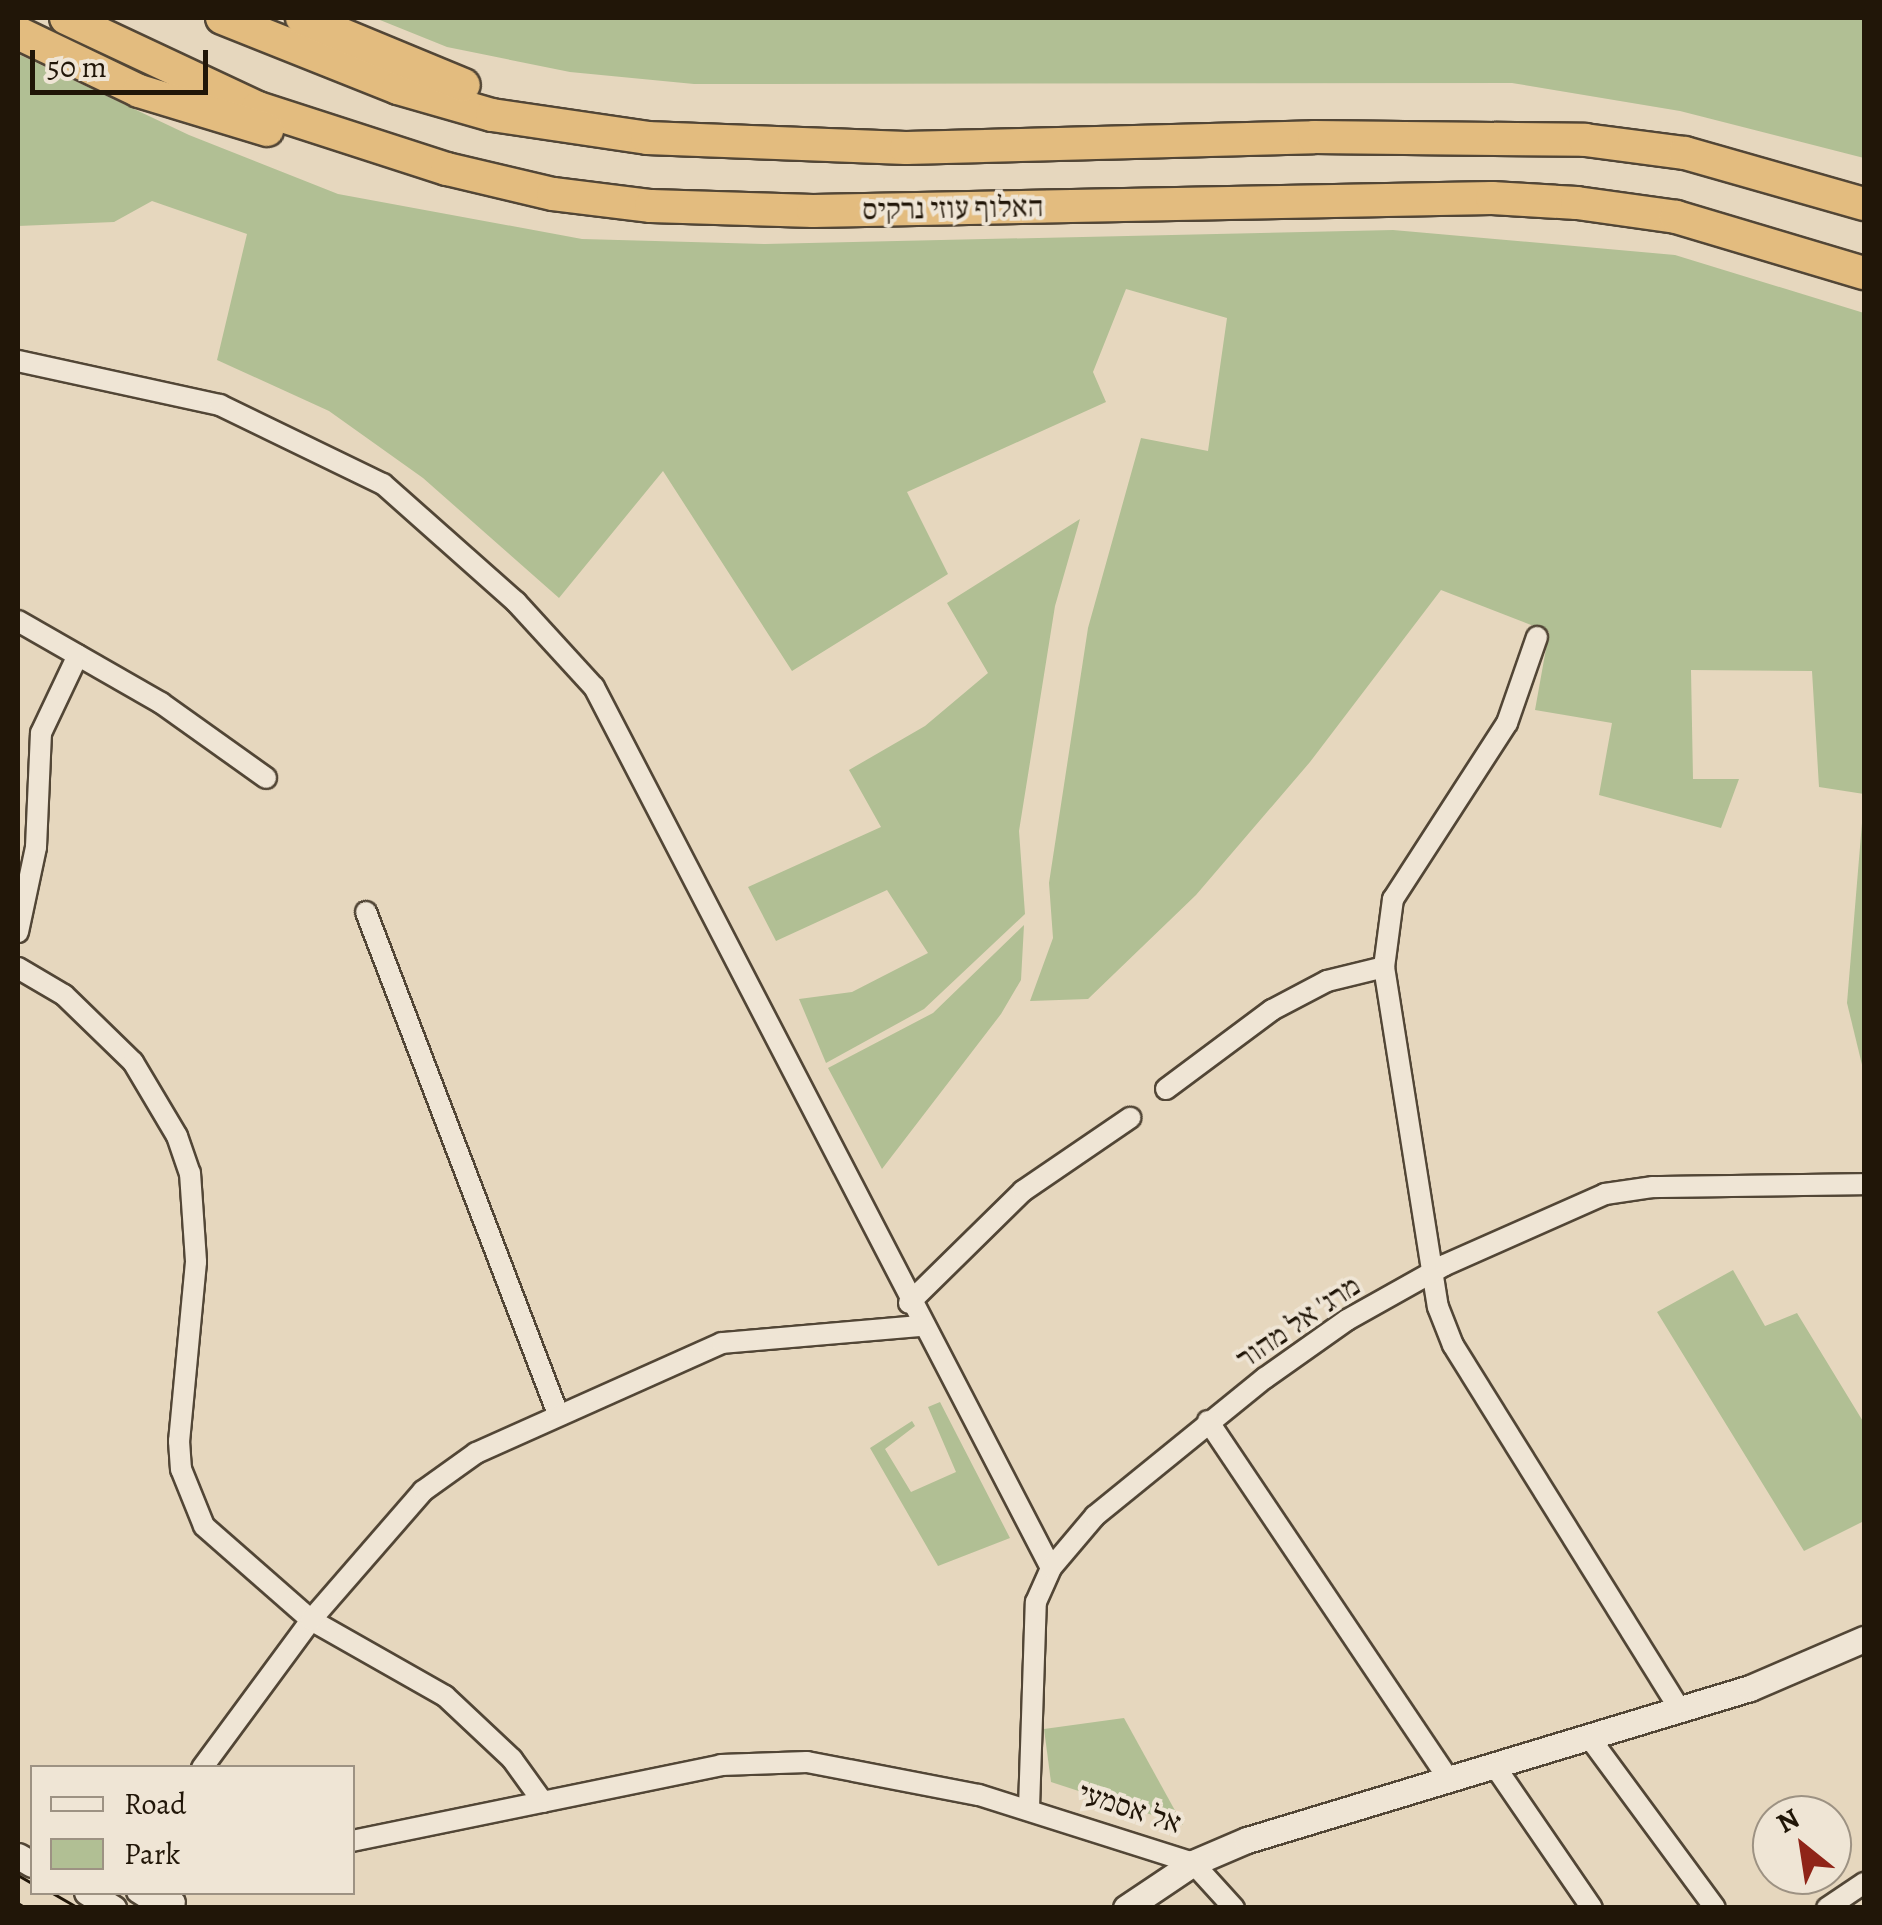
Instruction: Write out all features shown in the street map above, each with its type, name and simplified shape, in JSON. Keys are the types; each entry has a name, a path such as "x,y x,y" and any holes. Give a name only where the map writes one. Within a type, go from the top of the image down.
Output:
{"highway":[{"name":"האלוף עוזי נרקיס","path":"66,18 258,108 447,168 592,199 777,210 1492,198 1577,203 1676,217 1864,273"},
{"path":"222,18 398,88 505,108"},
{"path":"302,18 505,108"},
{"path":"18,34 186,107 447,168"},
{"name":"האלוף עוזי נרקיס","path":"505,108 751,146 1585,140 1685,153 1864,204"}],"street":[{"path":"18,361 220,405 382,484 516,602 594,687 921,1326 1052,1568"},
{"path":"18,621 220,740 266,778"},
{"path":"1537,636 1507,722 1393,899 1384,967 1429,1274 1453,1345 1680,1709"},
{"path":"18,932 36,847 41,733 78,655"},
{"path":"366,912 558,1414"},
{"path":"1166,1089 1272,1010 1327,981 1384,967"},
{"path":"18,968 64,995 132,1062 177,1136 196,1220 181,1468 204,1526 311,1620 445,1696 512,1759 543,1802"},
{"path":"910,1303 1023,1191 1130,1118"},
{"name":"מרג' אל מהור","path":"1029,1808 1036,1602 1052,1568 1095,1516 1208,1421 1347,1320 1429,1274 1605,1194 1654,1187 1864,1184"},
{"path":"204,1765 311,1620 423,1491 476,1453 722,1343 921,1326"},
{"path":"1208,1421 1448,1778"},
{"name":"אל אסמעי","path":"355,1840 721,1764 808,1762 1029,1808 1192,1863 1357,1803 1680,1709 1864,1639"},
{"path":"1589,1737 1715,1908"},
{"path":"1494,1765 1592,1908"},
{"path":"1126,1908 1192,1863"},
{"path":"1145,1908 1192,1863"},
{"path":"1192,1863 1234,1908"},
{"path":"1828,1908 1864,1883"},
{"path":"142,1895 156,1904 178,1901"}],"green space":[{"path":"375,18 1864,18 1864,158 1680,111 1512,83 694,84 570,72 447,47"},
{"path":"18,54 189,135 338,194 582,239 765,244 1393,230 1675,255 1864,313 1864,794 1819,787 1812,671 1691,670 1693,779 1739,779 1721,828 1599,795 1612,723 1535,710 1549,632 1441,590 1310,762 1196,895 1088,999 1030,1001 1053,938 1049,883 1088,628 1141,438 1208,451 1227,318 1126,289 1093,372 1106,402 907,492 948,574 792,671 663,471 559,598 423,478 329,411 217,360 247,234 152,201 114,222 18,226"},
{"path":"1080,519 1055,606 1019,831 1025,914 924,1009 826,1063 799,999 852,992 928,953 887,890 776,941 748,887 881,827 849,770 925,726 988,673 947,603"},
{"path":"1864,799 1864,1073 1847,1003"},
{"path":"1024,925 1021,980 1001,1014 882,1169 828,1068 933,1013"},
{"path":"1733,1270 1765,1326 1797,1313 1864,1423 1864,1521 1804,1551 1657,1312"},
{"path":"940,1402 1010,1538 938,1566 870,1448 912,1421 915,1426 885,1449 911,1492 956,1472 928,1407"},
{"path":"1124,1718 1183,1825 1051,1782 1044,1729"}],"tram line":[{"path":"18,1875 30,1882"},
{"path":"56,1895 79,1908"},
{"path":"18,1903 26,1908"}]}
